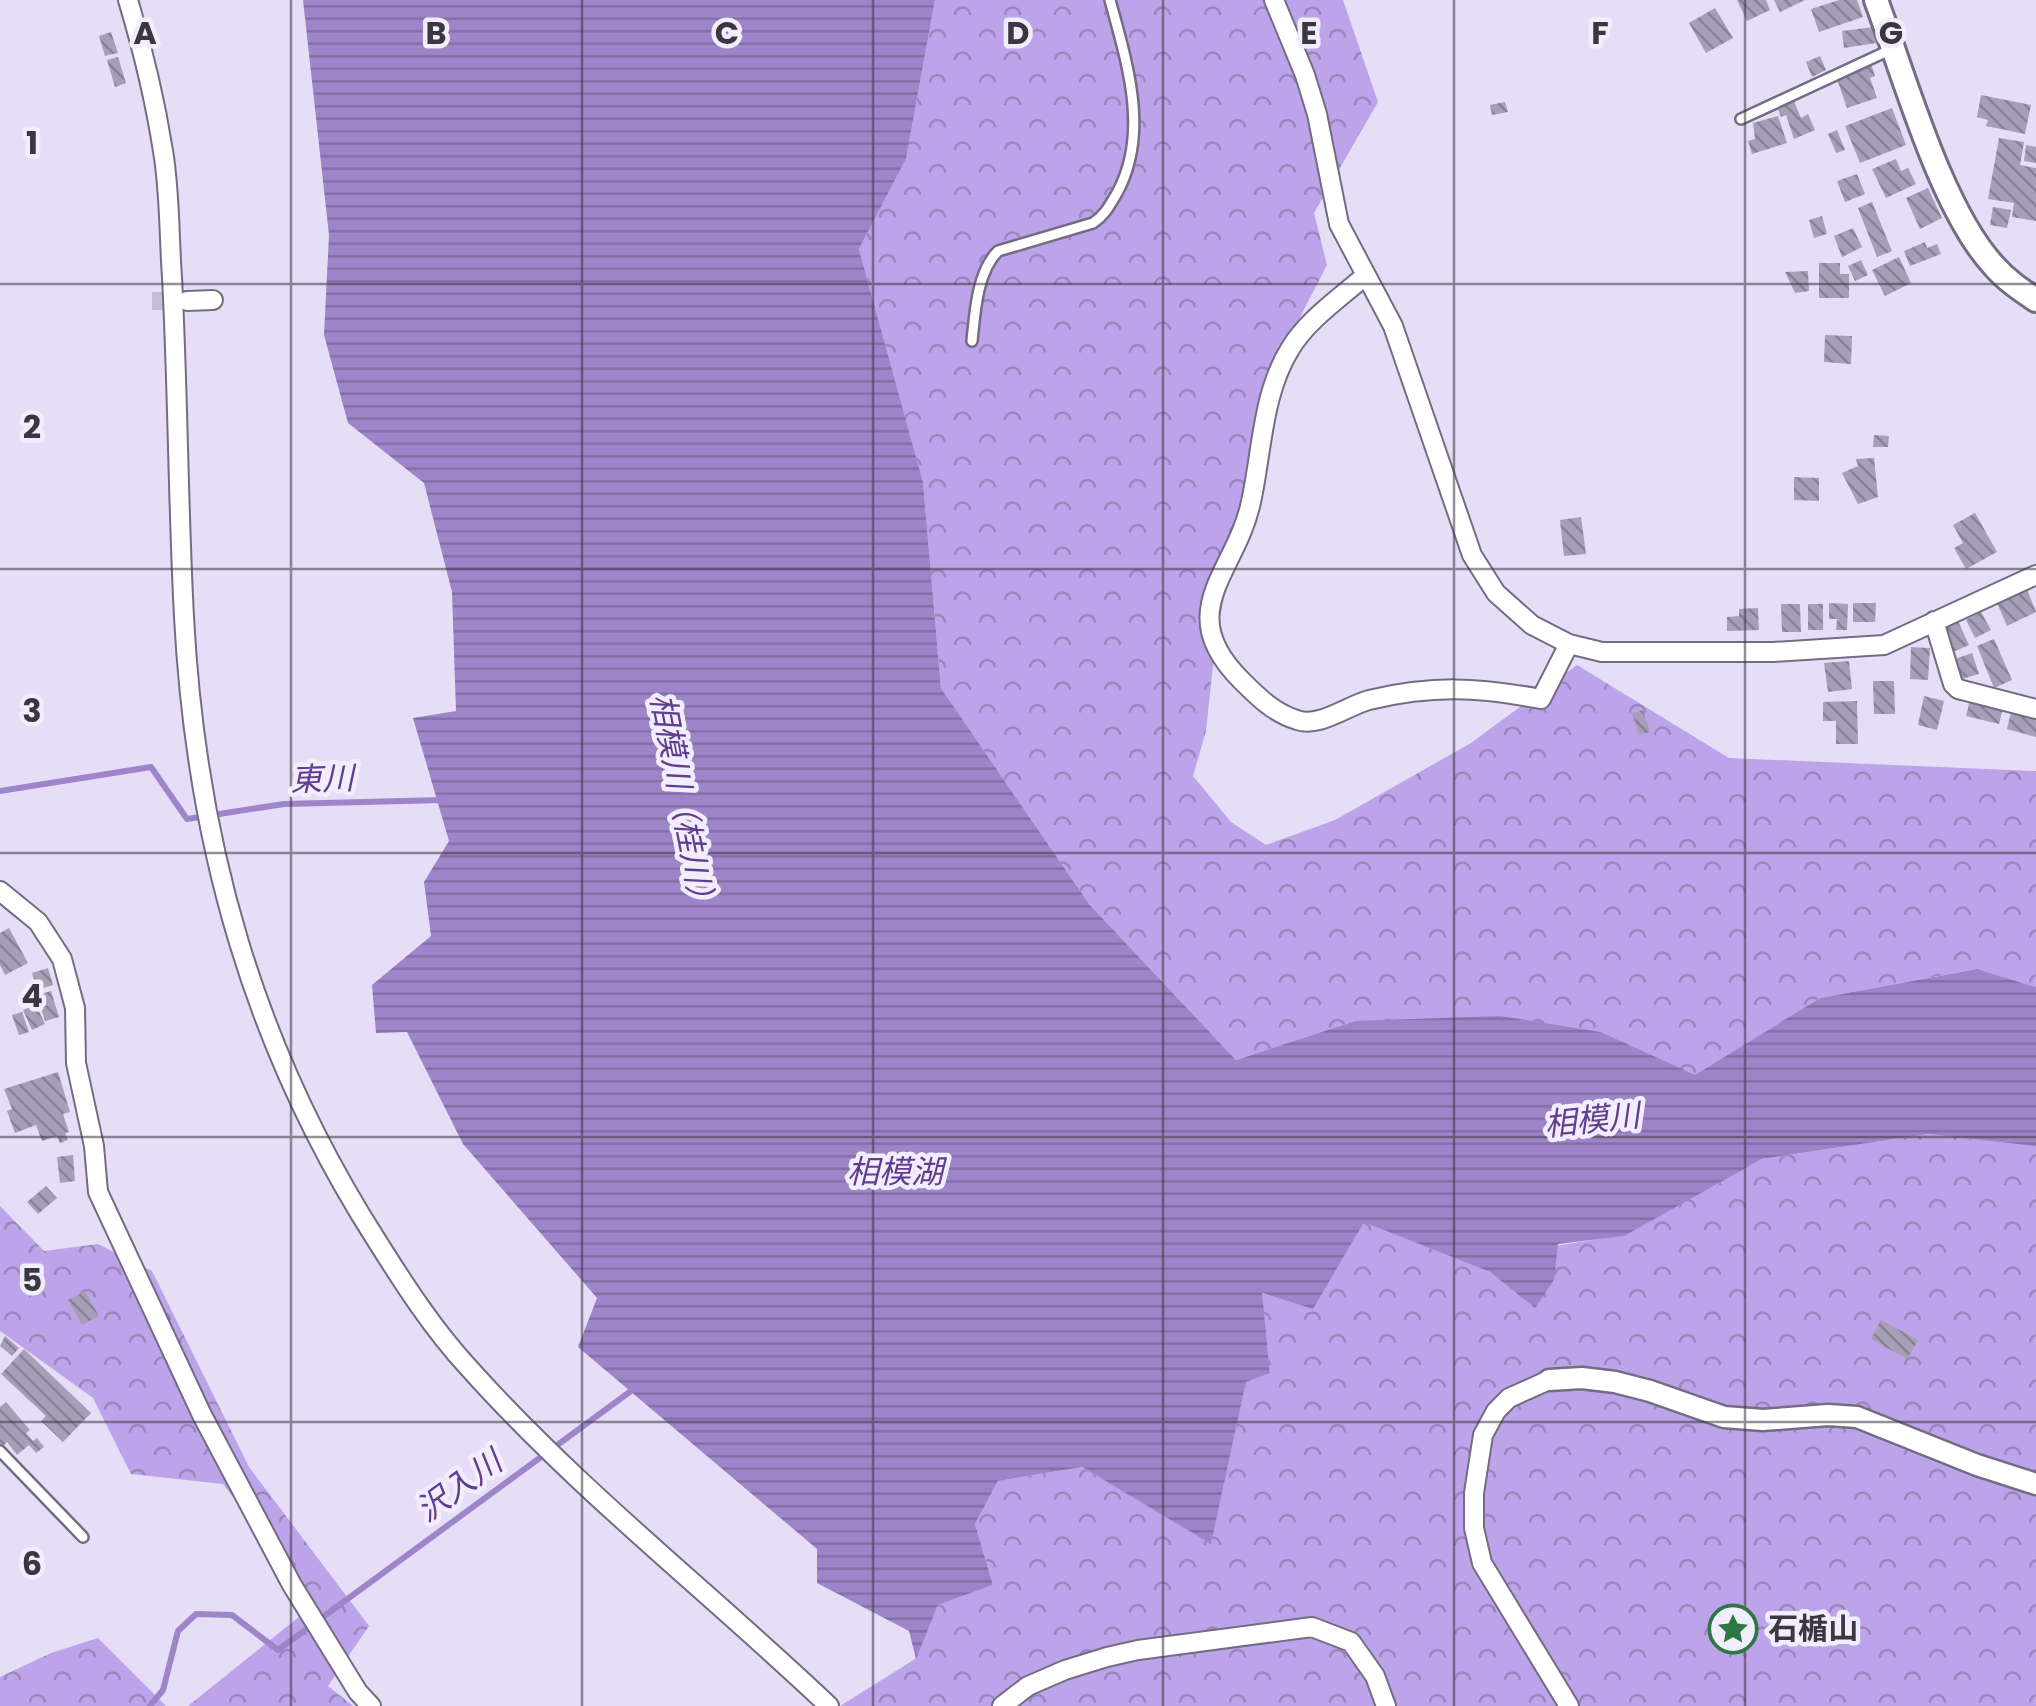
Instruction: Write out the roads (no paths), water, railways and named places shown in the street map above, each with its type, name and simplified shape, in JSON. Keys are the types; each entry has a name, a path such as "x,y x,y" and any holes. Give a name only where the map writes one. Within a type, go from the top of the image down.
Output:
{"main road":[{"path":"1876,0 1942,180 1971,235 1992,265 2036,300"}],"street":[{"path":"128,0 164,155 175,334 184,616 199,772 232,926 276,1053 302,1111 354,1206 463,1362 582,1483 829,1706"},
{"path":"1274,0 1325,142 1339,224 1394,326 1472,555 1496,594 1532,625 1569,644 1602,652 1773,652 1884,645 2036,574"},
{"path":"1366,275 1298,335 1276,376 1241,539 1212,593 1210,617 1218,652 1232,672 1265,704 1298,721 1310,722 1367,701 1440,689 1468,687 1541,698 1569,644"},
{"path":"188,301 214,300"},
{"path":"1934,621 1953,684 1958,689 2036,709"},
{"path":"0,891 38,922 62,959 75,1008 76,1063 94,1146 98,1192 202,1415 292,1585 357,1699 371,1706"},
{"path":"1570,1706 1482,1563 1474,1528 1474,1493 1483,1435 1496,1411 1509,1398 1549,1380 1582,1378 1615,1382 1724,1417 1857,1417 1976,1465 2036,1484"},
{"path":"1002,1706 1028,1686 1106,1657 1312,1627 1351,1642 1375,1676 1386,1706"}],"lane":[{"path":"972,341 976,306 992,257 998,250 1092,223 1103,216 1130,168 1135,131 1131,91 1110,0"},
{"path":"1740,119 1894,48"},
{"path":"0,1451 83,1537"}],"water":[{"name":"相模湖","path":"303,0 935,0 906,159 859,249 923,482 941,688 1089,904 1236,1060 1355,1021 1500,1016 1601,1032 1695,1075 1820,998 1977,969 2036,987 2036,1146 1928,1134 1762,1159 1624,1236 1558,1244 1554,1280 1535,1308 1490,1272 1364,1222 1313,1309 1262,1293 1270,1373 1246,1382 1211,1544 1082,1467 998,1481 975,1524 993,1585 938,1605 916,1659 909,1631 817,1583 817,1549 578,1347 597,1298 463,1144 407,1032 376,1033 372,985 431,936 424,882 449,841 413,718 456,711 452,592 424,483 348,423 324,335 329,235"}],"waterway":[{"name":"東川","path":"0,791 151,767 187,819 284,804 443,800"},
{"name":"沢入川","path":"150,1706 163,1690 178,1631 196,1614 232,1615 278,1650 635,1388"}],"tunnel":[{"path":"152,301 187,301"}],"place":[{"name":"石楯山","path":"1733,1629"}],"water label":[{"name":"相模川（桂川）","path":"683,804"},
{"name":"相模川","path":"1592,1120"}]}
